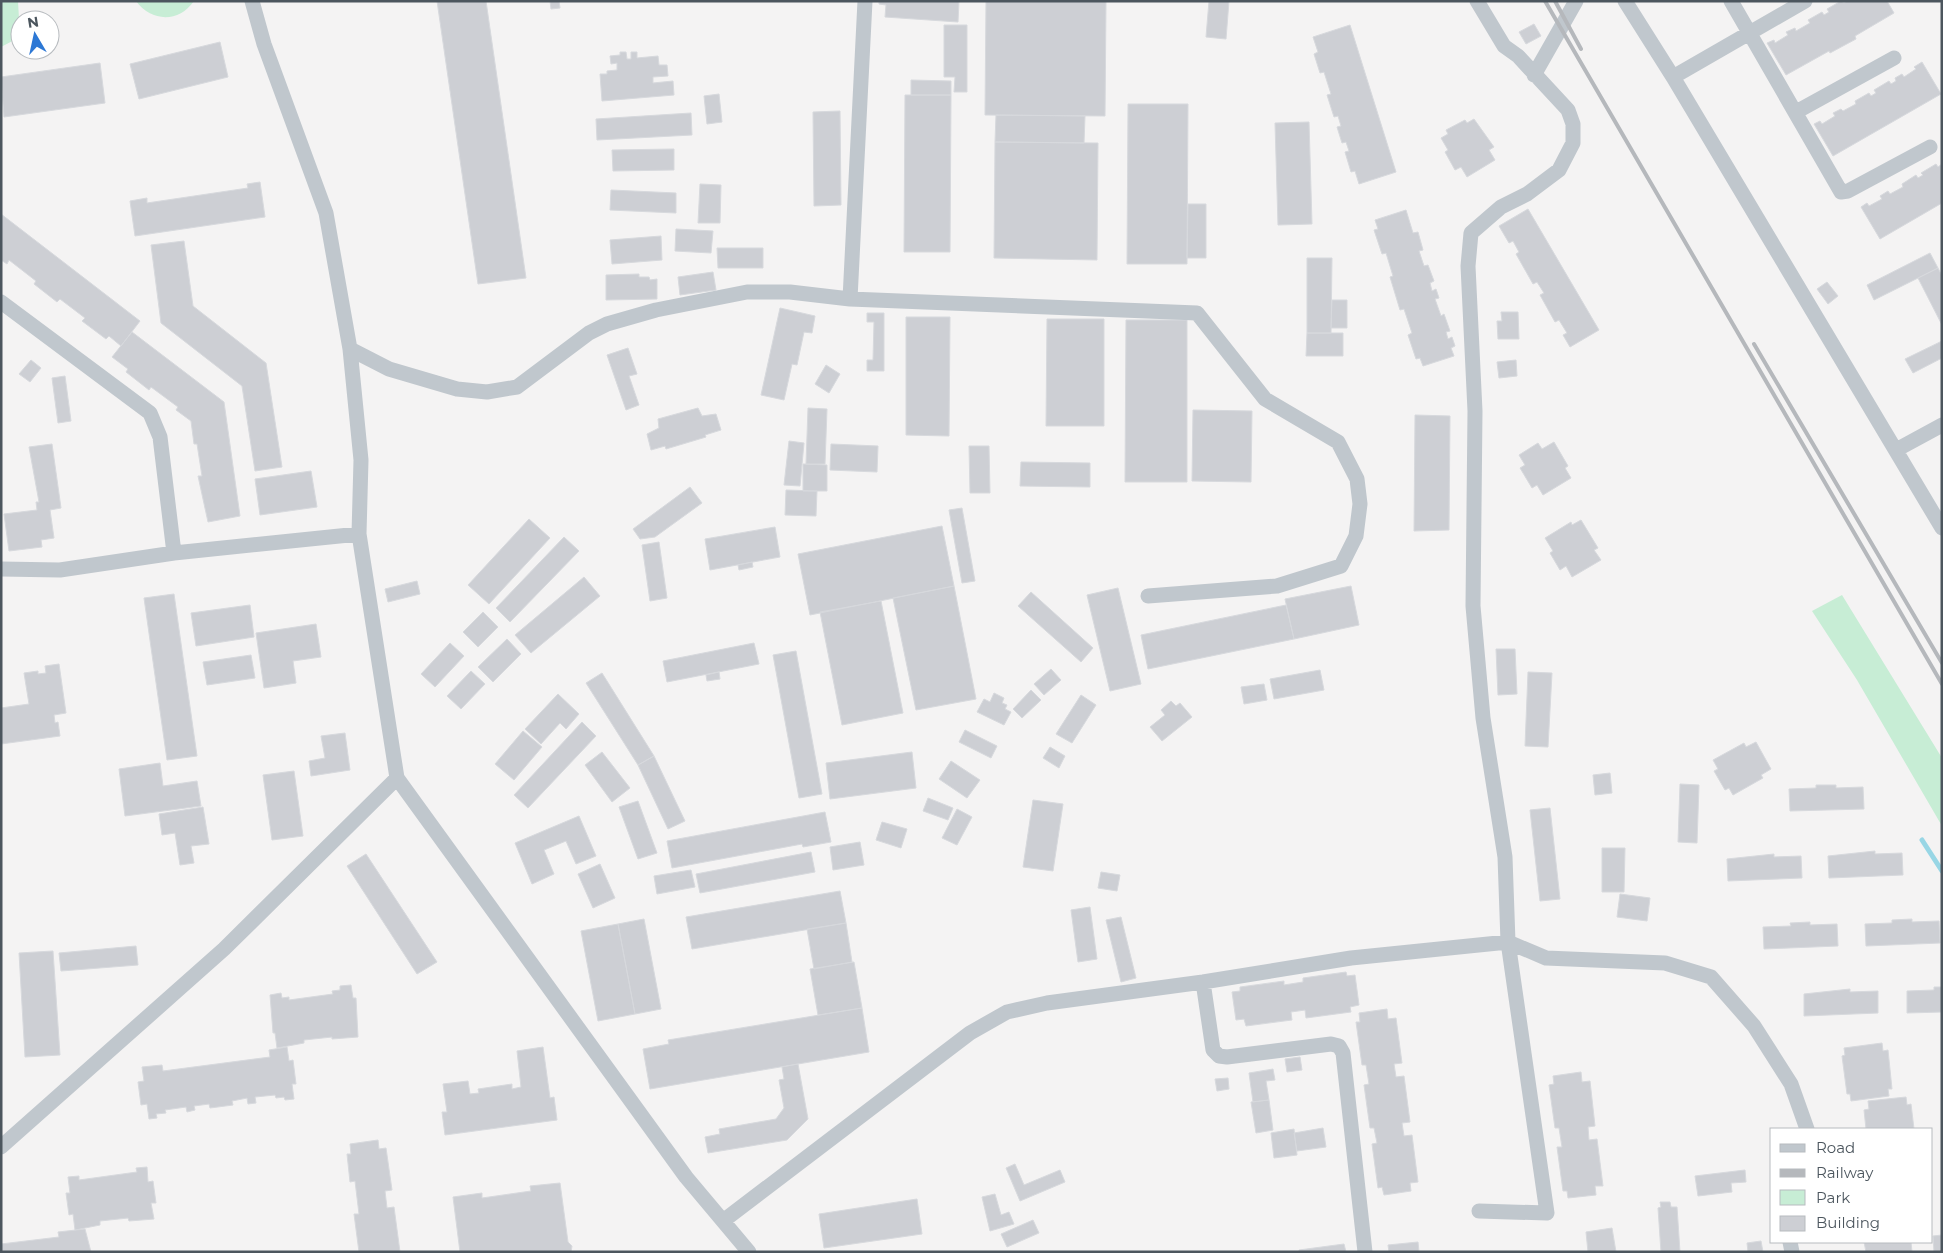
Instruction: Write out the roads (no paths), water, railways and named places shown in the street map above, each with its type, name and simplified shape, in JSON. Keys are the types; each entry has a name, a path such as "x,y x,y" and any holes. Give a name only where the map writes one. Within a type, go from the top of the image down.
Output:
{"street":[{"path":"252,1 264,44 326,213 350,349 361,460 359,534 397,778 686,1177 749,1252"},
{"path":"850,299 865,1"},
{"path":"1477,1 1504,46 1518,56 1568,110 1573,124 1572,143 1559,170 1527,194 1501,207 1471,232 1468,266 1476,411 1473,606 1483,718 1505,857 1508,942 1547,1213 1479,1211"},
{"path":"1534,75 1576,1"},
{"path":"1625,1 1673,77 1942,528"},
{"path":"1731,1 1841,192 1848,191 1930,147"},
{"path":"1673,77 1805,1"},
{"path":"1796,112 1894,58"},
{"path":"350,349 389,369 457,389 488,392 518,387 589,333 607,324 656,310 747,292 790,292 850,299 1198,313 1265,400 1338,442 1357,479 1360,504 1356,536 1341,566 1277,586 1148,596"},
{"path":"1,302 150,413 160,437 174,553"},
{"path":"1896,450 1942,424"},
{"path":"1,569 60,570 174,553 359,534"},
{"path":"1,1147 224,949 397,778"},
{"path":"723,1221 970,1033 1007,1012 1047,1003 1203,982 1351,958 1508,942 1546,958 1665,963 1711,977 1754,1026 1791,1084 1807,1128"},
{"path":"1203,982 1213,1050 1219,1056 1331,1044 1339,1046 1342,1053 1365,1252"}],"waterway":[{"path":"1922,840 1942,871"}],"railway":[{"path":"1545,1 1942,684"},
{"path":"1555,1 1581,49"},
{"path":"1754,344 1942,663"}]}
